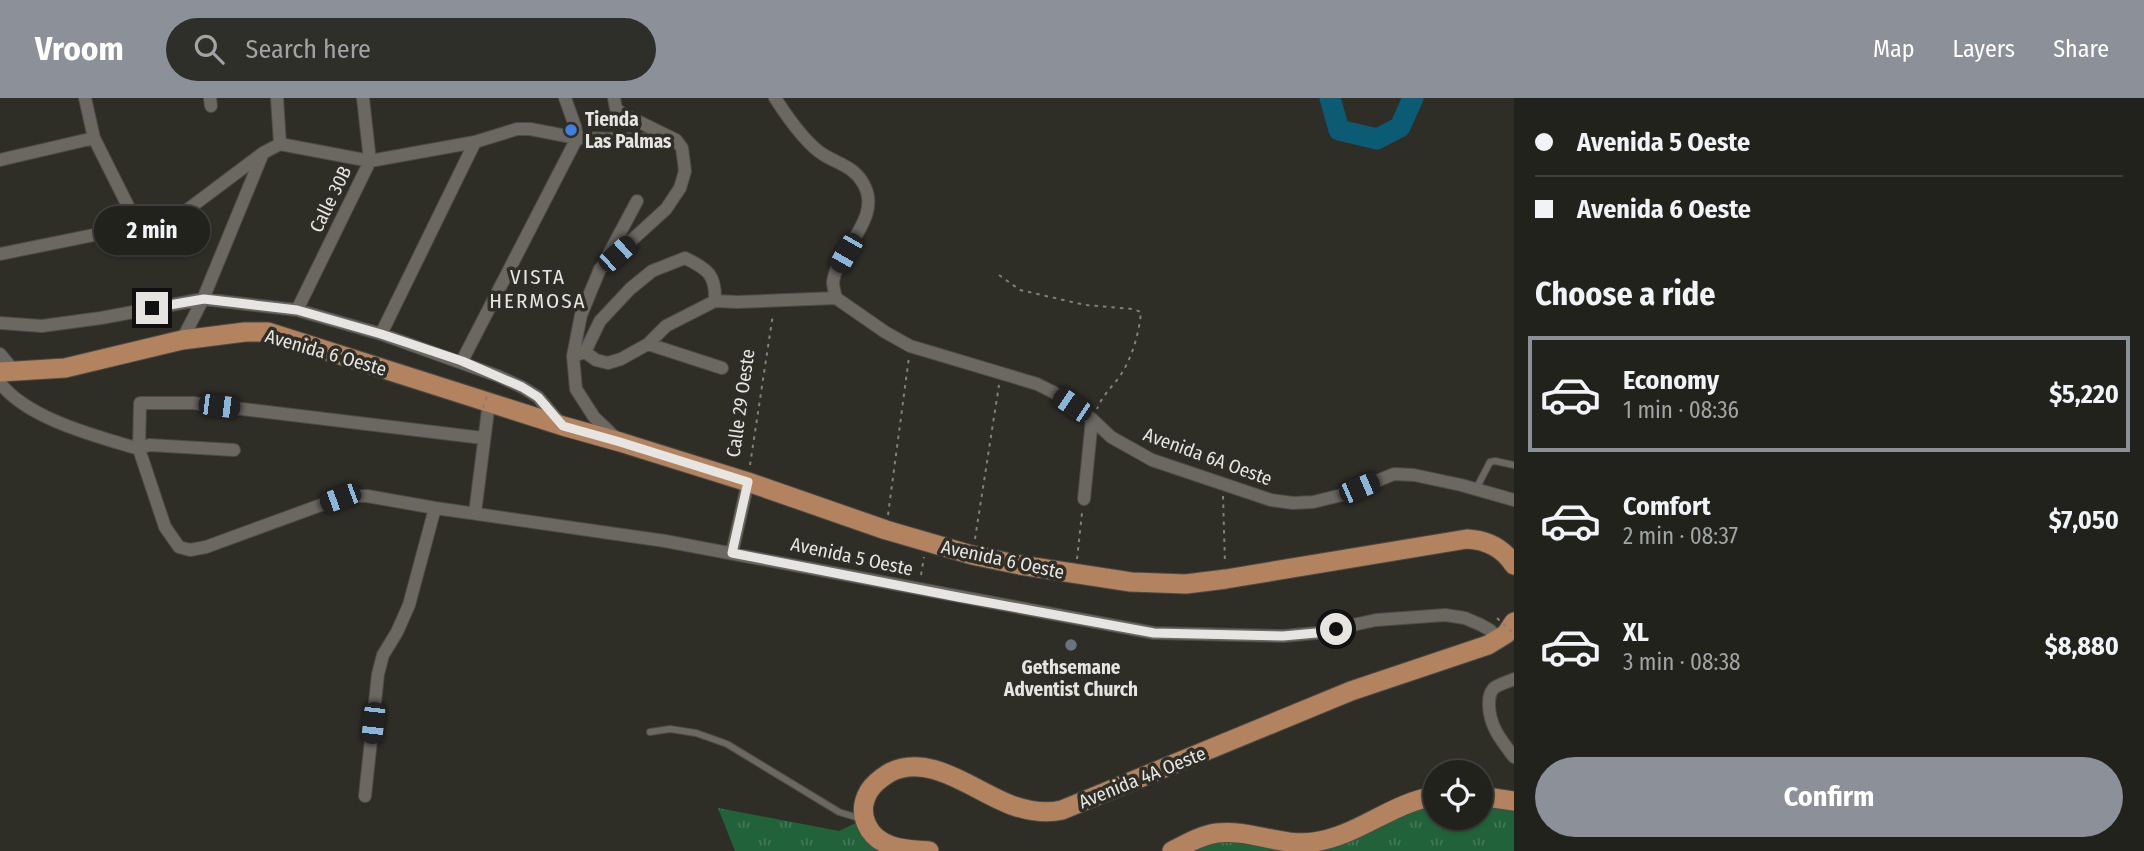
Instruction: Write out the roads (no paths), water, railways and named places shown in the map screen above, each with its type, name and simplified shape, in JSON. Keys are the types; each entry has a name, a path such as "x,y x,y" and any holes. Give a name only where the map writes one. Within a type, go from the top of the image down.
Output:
{"main road":[{"name":"Avenida 6 Oeste","path":"5,376 65,368 182,340 245,332 268,332 748,482 886,530 972,555 1075,574 1159,584 1226,579 1458,539 1473,539 1491,544 1504,553 1514,565"},
{"name":"Avenida 4A Oeste","path":"864,819 863,803 871,786 895,770 912,767 941,772 1019,808 1048,812 1062,810 1351,691 1506,637 1504,619"},
{"path":"1493,798 1514,801"},
{"path":"1172,851 1203,836 1224,832 1290,842 1317,842 1346,833 1407,803 1423,799"},
{"path":"864,819 871,832 883,842 899,848 929,851"}],"street":[{"path":"85,98 94,138 138,226"},
{"path":"277,98 280,144"},
{"name":"Calle 30B","path":"297,310 370,161 363,98"},
{"path":"462,361 577,138 565,98"},
{"path":"600,269 666,209 680,188 685,171 682,148 676,140 623,114 616,109 614,98"},
{"path":"579,354 608,363 621,359 648,344 666,326 715,301 836,298 833,284 838,267 864,219 868,203 864,185 853,170 823,154 807,140 775,98"},
{"path":"0,254 138,226 183,213 263,153 280,144 370,161 475,142 517,129 577,138 676,140"},
{"path":"0,160 94,138"},
{"path":"381,334 475,142"},
{"path":"182,340 204,299 263,153"},
{"path":"620,442 594,416 576,389 581,315 600,269 638,201"},
{"path":"579,354 600,321 630,289 652,271 674,262 685,258 711,274 715,285 715,301"},
{"name":"Avenida 6A Oeste","path":"836,298 910,346 1037,384 1053,392 1093,419 1111,437 1152,460 1271,500 1313,502 1342,495 1394,474 1414,475 1514,500"},
{"name":"Avenida 6 Oeste","path":"0,323 42,326 204,299 297,310 462,361 522,387 538,397 563,426"},
{"path":"648,344 722,368"},
{"path":"0,354 10,396 70,428 139,449 149,445 234,450"},
{"path":"475,513 486,402"},
{"name":"Avenida 5 Oeste","path":"483,438 193,403 140,403 139,449 165,527 179,547 190,550 206,547 352,495 665,541 1154,633 1283,636 1316,633 1376,620 1445,615 1465,618 1506,637"},
{"path":"1084,499 1093,419"},
{"name":"Calle 29 Oeste","path":"732,553 748,482"},
{"path":"365,796 378,674 383,655 409,605 435,508"},
{"path":"1514,679 1496,687 1489,698 1490,718 1496,735 1514,757"}],"lane":[{"path":"1476,489 1490,462 1514,465"},
{"path":"650,732 670,729 696,733 727,744 838,813 864,819"}],"waterway":[{"path":"1330,98 1339,130 1377,139 1400,127 1413,98"}],"place":[{"name":"Tienda Las Palmas","path":"571,130"},
{"name":"Gethsemane Adventist Church","path":"1071,645"}],"district":[{"name":"VISTA HERMOSA","path":"538,289"}]}
